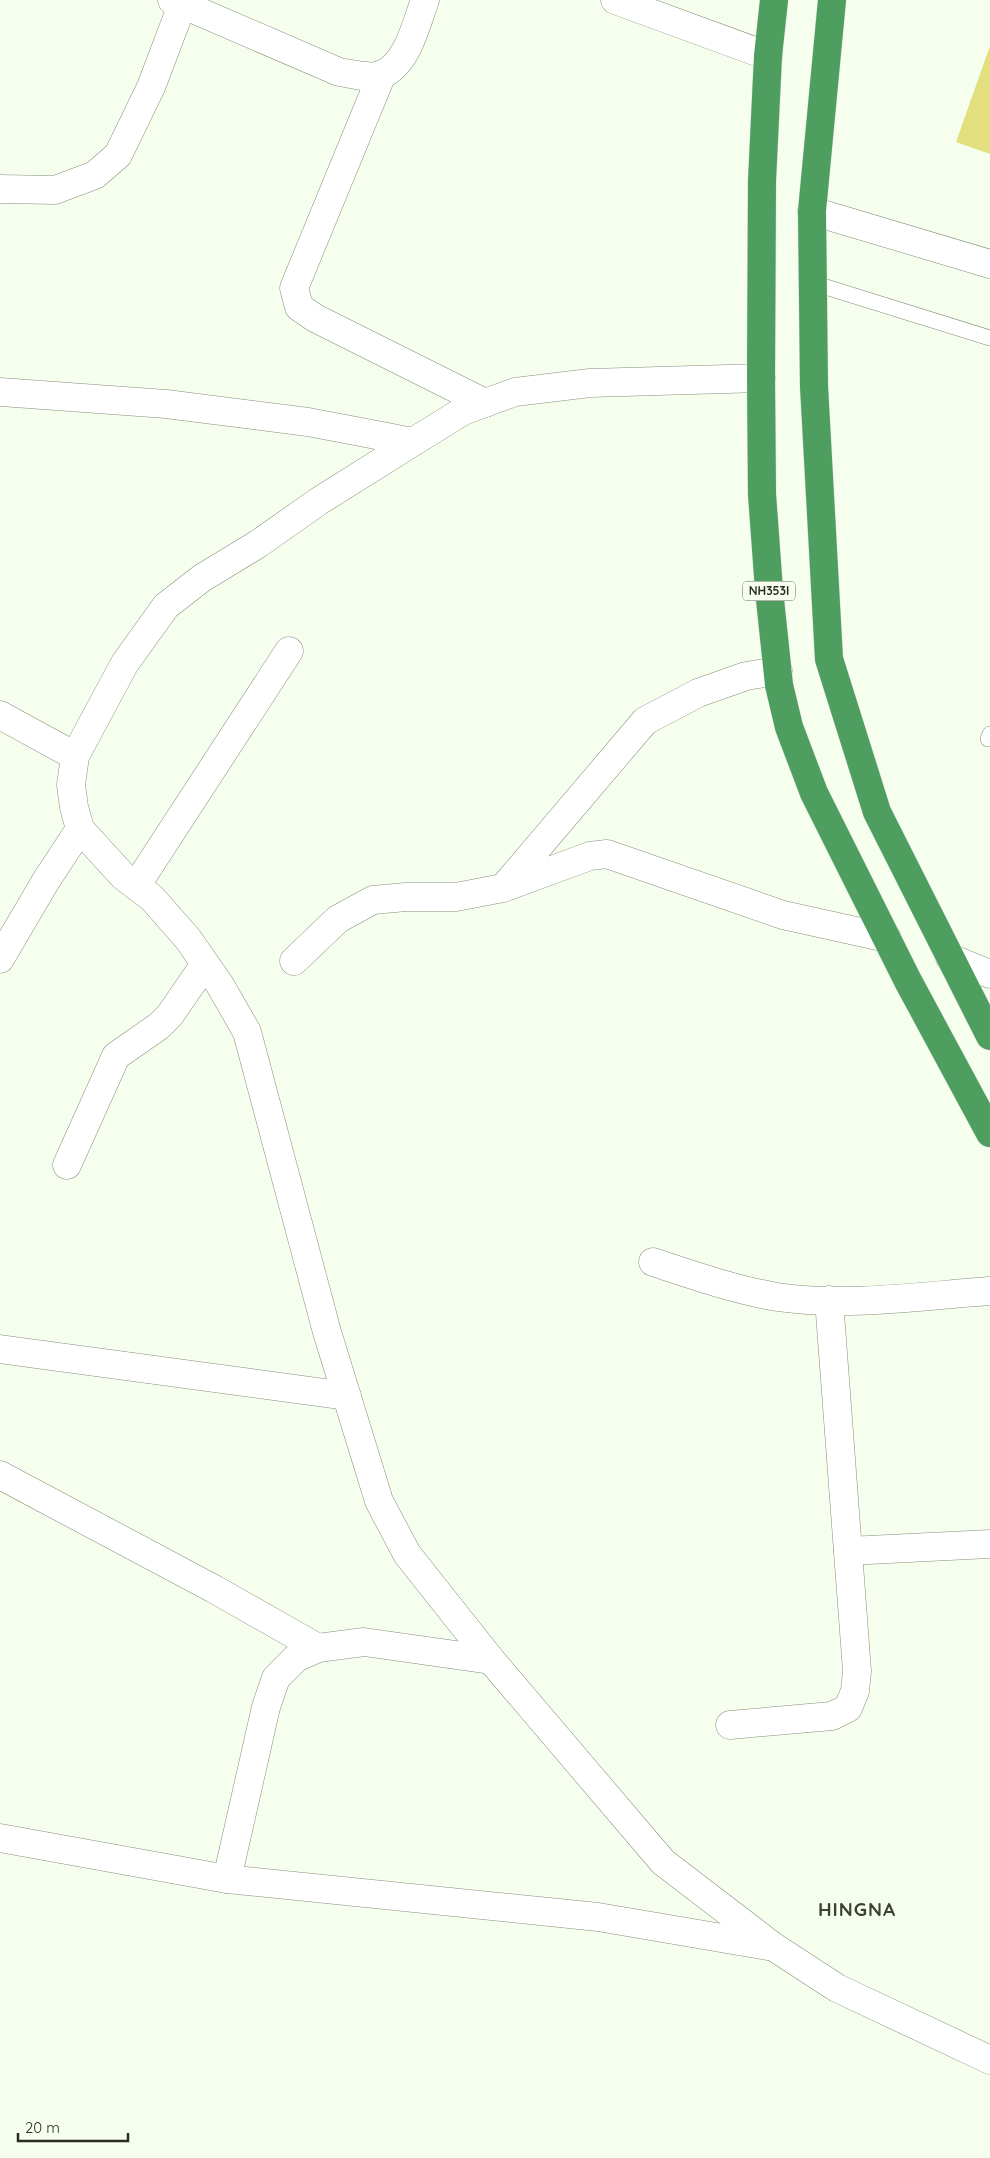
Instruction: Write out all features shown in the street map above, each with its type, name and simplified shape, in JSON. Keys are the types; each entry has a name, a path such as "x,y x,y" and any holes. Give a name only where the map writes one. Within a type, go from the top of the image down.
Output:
{"highway":[{"name":"NH353I","path":"774,0 768,56 762,181 761,378 762,494 769,590 779,685 789,728 802,766 887,938 990,1133"},
{"path":"832,0 812,211 814,386 829,659 877,812 990,1036"}],"street":[{"path":"0,190 55,190 95,175 118,154 151,87 180,1 339,72 364,76 382,74 402,59 425,0"},
{"path":"615,0 768,56"},
{"path":"382,74 294,288 298,307 314,318 485,403"},
{"path":"812,211 990,264"},
{"path":"761,378 590,383 515,392 463,411 319,501 258,544 202,578 166,606 125,663 76,756 72,786 80,829 123,876 152,898 188,939 247,1032 327,1332 379,1501 407,1554 490,1660 663,1862 774,1947 837,1988 990,2060"},
{"path":"0,392 175,406 308,422 413,442"},
{"path":"136,886 289,651"},
{"path":"503,888 645,721 698,693 746,676 778,671"},
{"path":"0,716 76,756"},
{"path":"0,959 47,879 80,829"},
{"path":"294,961 338,919 373,900 406,897 456,897 503,888 590,856 607,854 784,915 887,938"},
{"path":"950,958 990,974"},
{"path":"67,1165 116,1056 159,1026 170,1015 205,964"},
{"path":"653,1262 711,1281 778,1297 855,1302 990,1291"},
{"path":"730,1726 832,1716 848,1708 855,1691 857,1670 829,1300"},
{"path":"0,1349 347,1396"},
{"path":"0,1475 214,1589 318,1648"},
{"path":"848,1551 990,1544"},
{"path":"227,1879 266,1706 276,1678 296,1658 318,1648 364,1642 490,1660"},
{"path":"0,1838 227,1879 598,1917 774,1947"}],"lane":[{"path":"813,283 990,338"}],"building":[{"path":"990,46 990,154 956,142"}],"district":[{"name":"HINGNA","path":"857,1909"}]}
